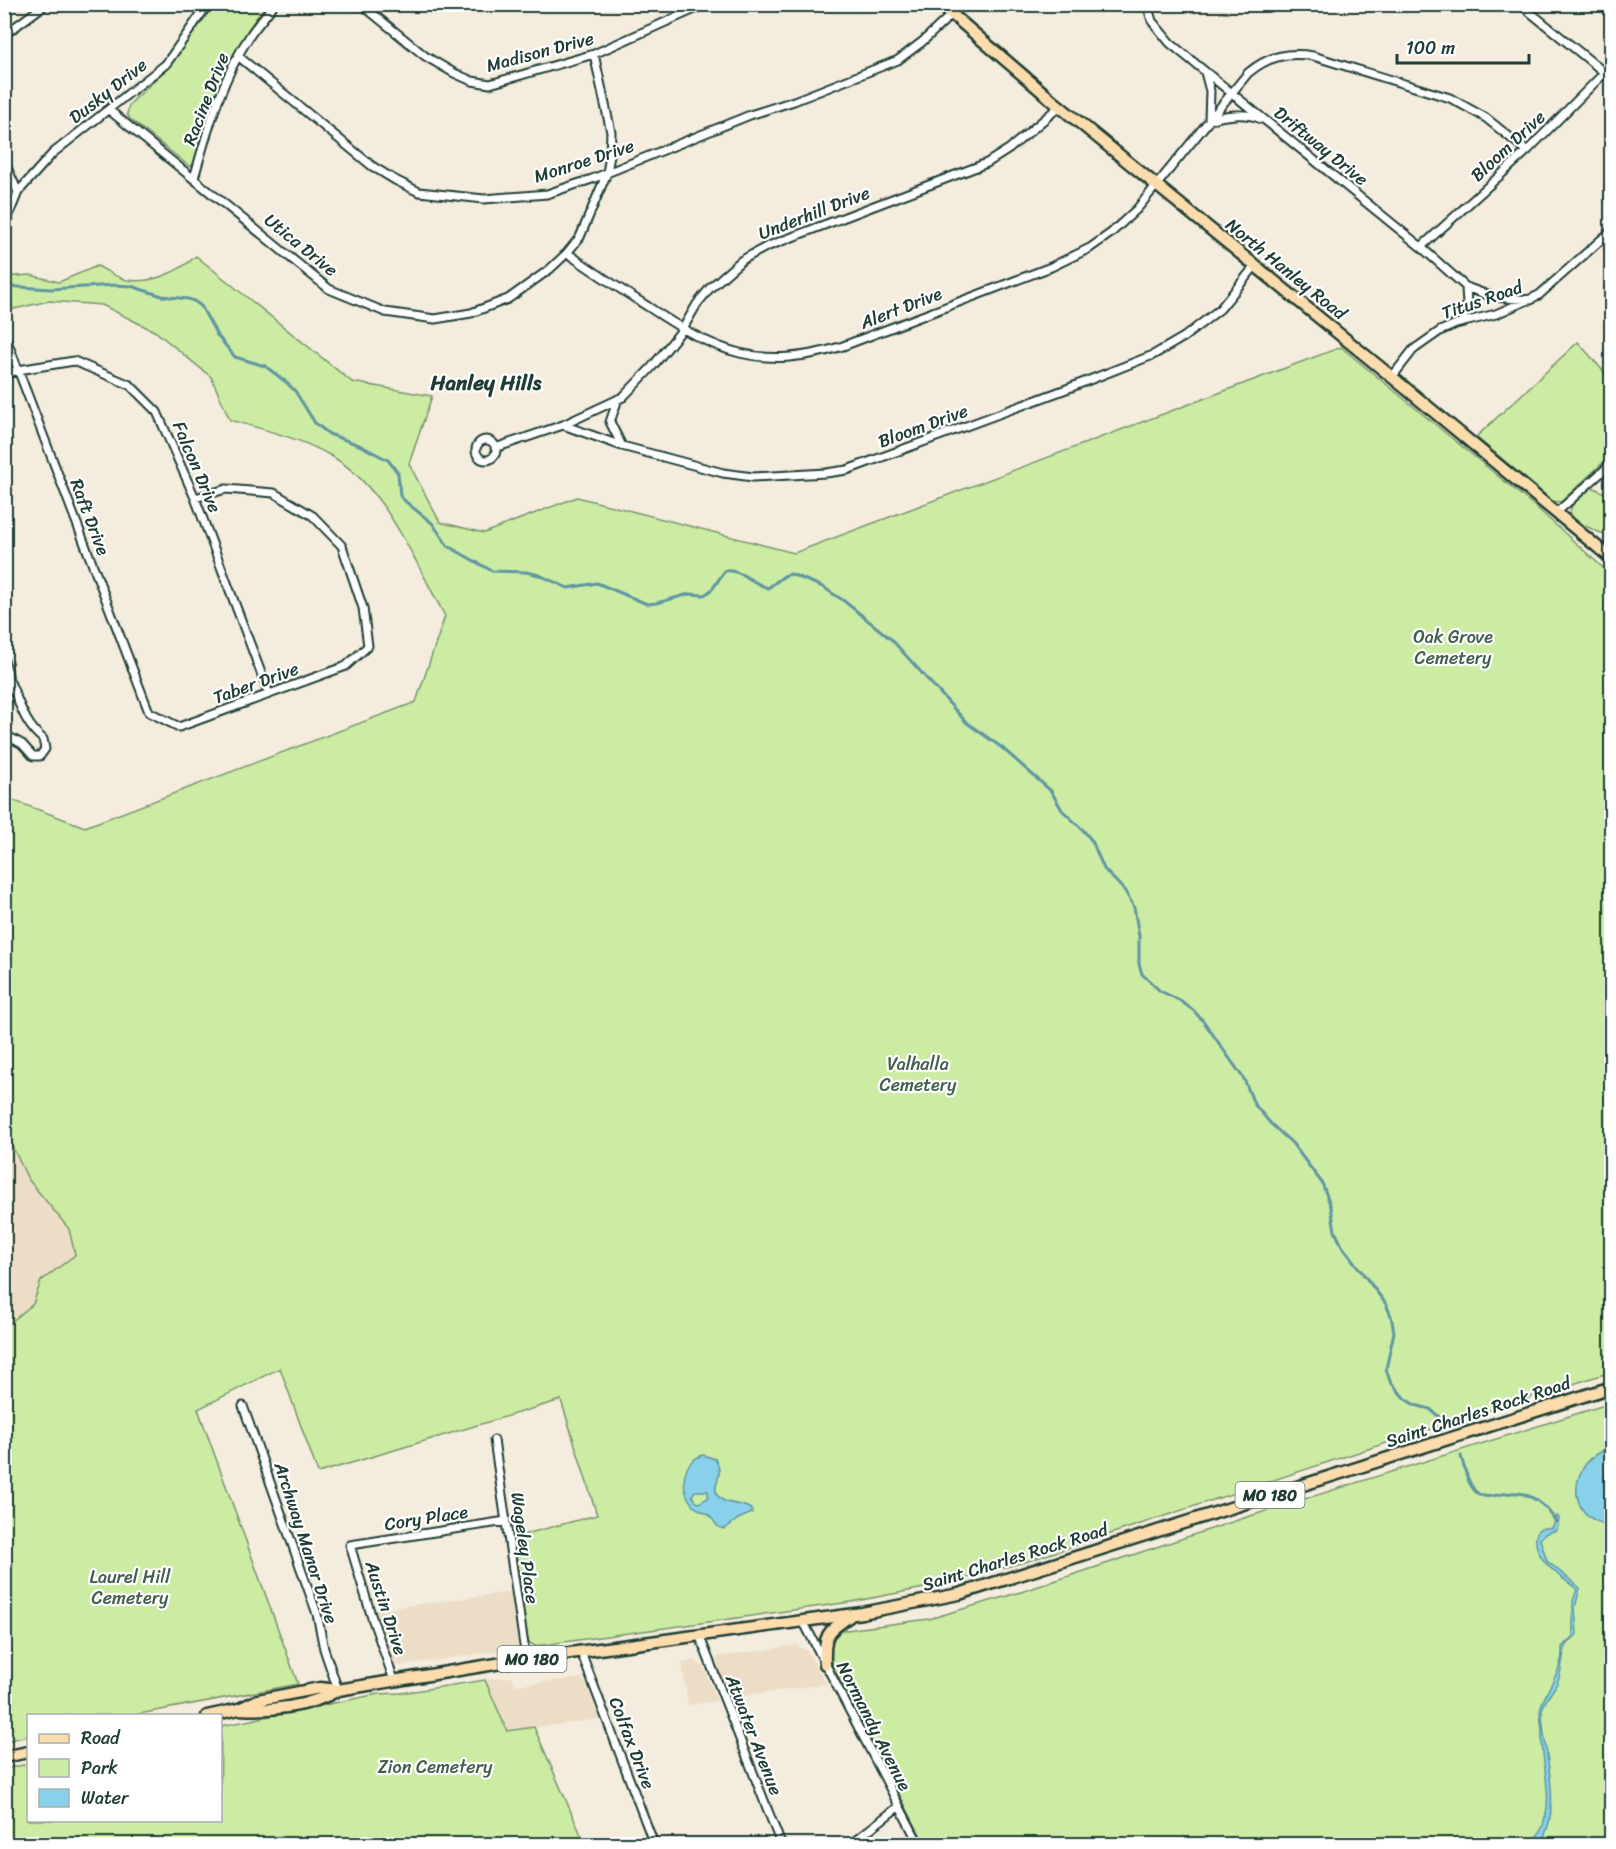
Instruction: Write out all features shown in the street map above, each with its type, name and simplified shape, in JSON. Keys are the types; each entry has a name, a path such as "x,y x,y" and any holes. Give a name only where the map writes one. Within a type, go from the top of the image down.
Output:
{"main road":[{"name":"North Hanley Road","path":"940,4 952,10 1060,106 1156,186 1392,376 1611,559"},
{"name":"Saint Charles Rock Road","path":"216,1714 239,1709 262,1711 323,1699 338,1690 394,1680 526,1659 852,1615 959,1594 1611,1387"},
{"path":"825,1664 824,1642 831,1630 852,1615"},
{"path":"4,1750 25,1753"},
{"path":"4,1757 25,1753"}],"street":[{"path":"4,35 46,4"},
{"name":"Dusky Drive","path":"18,192 54,153 166,64 208,4"},
{"name":"Racine Drive","path":"194,178 208,128 237,56 274,4"},
{"name":"Madison Drive","path":"361,4 425,56 454,74 472,81 490,84 594,54 706,4"},
{"name":"Driftway Drive","path":"1147,4 1156,28 1170,43 1421,247 1466,287 1493,297 1531,300"},
{"path":"1520,4 1605,73"},
{"name":"Monroe Drive","path":"237,56 372,166 395,180 419,192 484,199 547,194 898,60 922,42 952,10"},
{"name":"Utica Drive","path":"109,110 329,289 385,312 435,319 471,313 507,299 536,281 567,254 580,237 607,173 611,132 594,54"},
{"name":"Alert Drive","path":"567,254 682,330 707,343 733,353 782,358 817,354 1068,260 1090,248 1122,224 1248,73 1263,62 1288,54 1313,56 1450,98 1486,118 1527,150"},
{"name":"Bloom Drive","path":"1421,247 1527,150 1605,73 1611,64"},
{"path":"1205,71 1210,91 1209,120 1242,115 1256,116 1266,121"},
{"name":"Underhill Drive","path":"495,448 563,425 624,397 682,330 697,304 710,288 742,260 765,247 987,163 1009,149 1060,106"},
{"path":"4,161 18,192 4,227"},
{"name":"Titus Road","path":"1392,376 1413,350 1440,331 1462,322 1496,314 1539,295 1611,230"},
{"name":"Bloom Drive","path":"563,425 622,446 723,473 745,476 847,470 1153,355 1184,337 1220,309 1255,266"},
{"path":"1462,322 1467,305 1466,287"},
{"name":"Raft Drive","path":"4,333 149,711"},
{"name":"Falcon Drive","path":"4,375 18,370 74,361 130,385 159,416 195,498 269,694"},
{"path":"618,399 610,422 622,446"},
{"path":"1556,513 1611,463"},
{"name":"Taber Drive","path":"149,711 178,728 346,666 368,646 363,608 342,546 313,516 273,493 226,489 195,498"},
{"path":"4,662 8,670 7,690 4,696"},
{"path":"4,734 22,744 33,756 40,756 45,749 43,740 34,732 23,715 19,700 8,678"},
{"name":"Archway Manor Drive","path":"243,1406 316,1614 324,1649 338,1690"},
{"name":"Wageley Place","path":"494,1440 526,1659"},
{"name":"Cory Place","path":"350,1545 506,1521"},
{"name":"Austin Drive","path":"350,1545 394,1680"},
{"name":"Normandy Avenue","path":"803,1621 919,1845"},
{"name":"Atwater Avenue","path":"700,1636 781,1845"},
{"name":"Colfax Drive","path":"581,1652 654,1845"},
{"path":"851,1845 898,1807"}],"shaded area":[{"path":"4,1131 28,1179 69,1229 75,1255 41,1281 33,1304 5,1327"},
{"path":"511,1592 517,1648 398,1666 392,1661 375,1610"},
{"path":"797,1645 807,1651 827,1684 729,1698 717,1669 717,1657"},
{"path":"694,1660 704,1667 717,1701 688,1705 682,1663"},
{"path":"512,1677 516,1685 581,1678 585,1682 601,1719 507,1731 485,1680"}],"green space":[{"path":"214,5 266,5 252,23 230,61 221,80 194,163 189,166 130,119 127,114 129,105 170,65"},
{"name":"Valhalla Cemetery","path":"196,256 352,382 432,396 409,464 440,522 484,533 577,497 794,553 1341,347 1538,509 1611,575 1611,1372 1028,1561 945,1584 851,1602 535,1646 528,1642 514,1537 597,1515 561,1400 318,1473 280,1368 198,1409 298,1684 139,1714 27,1714 27,1736 5,1741 5,1327 33,1304 41,1281 75,1255 69,1229 28,1179 5,1131 4,797 85,827 416,702 445,616 411,551 384,507 352,471 321,450 283,435 230,420 211,377 156,332 102,305 49,301 5,311 5,277 30,275 59,282 97,266 115,276 136,281 164,276"},
{"path":"1578,342 1611,380 1611,455 1561,502 1552,501 1476,437"},
{"path":"1592,487 1611,496 1611,537 1585,526 1571,513 1575,502"},
{"path":"1611,1403 1611,1844 925,1844 829,1658 830,1643 839,1631 929,1619 1024,1591 1247,1517"},
{"name":"Zion Cemetery","path":"485,1680 507,1731 534,1727 585,1844 5,1844 4,1769 27,1764 27,1822 222,1822 222,1726 378,1694 401,1693"}],"water":[{"path":"1611,1448 1612,1524 1610,1525 1595,1520 1584,1512 1578,1501 1577,1488 1579,1476 1586,1464 1597,1454"},
{"path":"703,1455 715,1459 719,1470 717,1495 725,1501 748,1507 752,1513 738,1519 725,1529 717,1525 708,1514 695,1507 686,1494 684,1478 690,1464","holes":["695,1491 708,1491 708,1498 699,1503 692,1495"]},
{"path":"1557,1516 1559,1518 1557,1530 1545,1534 1540,1539 1547,1561 1580,1588 1575,1608 1577,1634 1565,1647 1559,1679 1542,1709 1550,1780 1551,1814 1540,1844 1529,1844 1541,1830 1547,1806 1540,1710 1558,1671 1562,1647 1573,1636 1573,1601 1577,1589 1554,1572 1537,1548 1538,1530 1552,1528"}],"waterway":[{"path":"4,286 51,289 131,286 162,296 194,301 201,306 217,335 235,357 265,366 286,382 295,391 315,423 329,434 359,445 388,460 398,473 400,496 432,523 448,546 492,571 526,572 539,575 568,588 597,583 647,604 689,594 704,595 713,588 725,571 742,574 768,588 784,576 791,574 823,587 844,601 891,639 967,723 1001,747 1051,791 1062,810 1092,841 1104,869 1125,891 1134,907 1142,974 1160,991 1193,1010 1204,1022 1244,1079 1254,1104 1292,1143 1322,1183 1331,1207 1335,1231 1342,1246 1386,1304 1391,1316 1394,1332 1386,1369 1390,1381 1405,1399 1415,1405 1430,1409 1443,1420"},
{"path":"1461,1456 1470,1483 1479,1494 1488,1496 1518,1493 1531,1497 1538,1501 1556,1522"}],"district":[{"name":"Hanley Hills","path":"486,383"}],"park label":[{"name":"Oak Grove Cemetery","path":"1453,647"},
{"name":"Laurel Hill Cemetery","path":"130,1587"}]}
